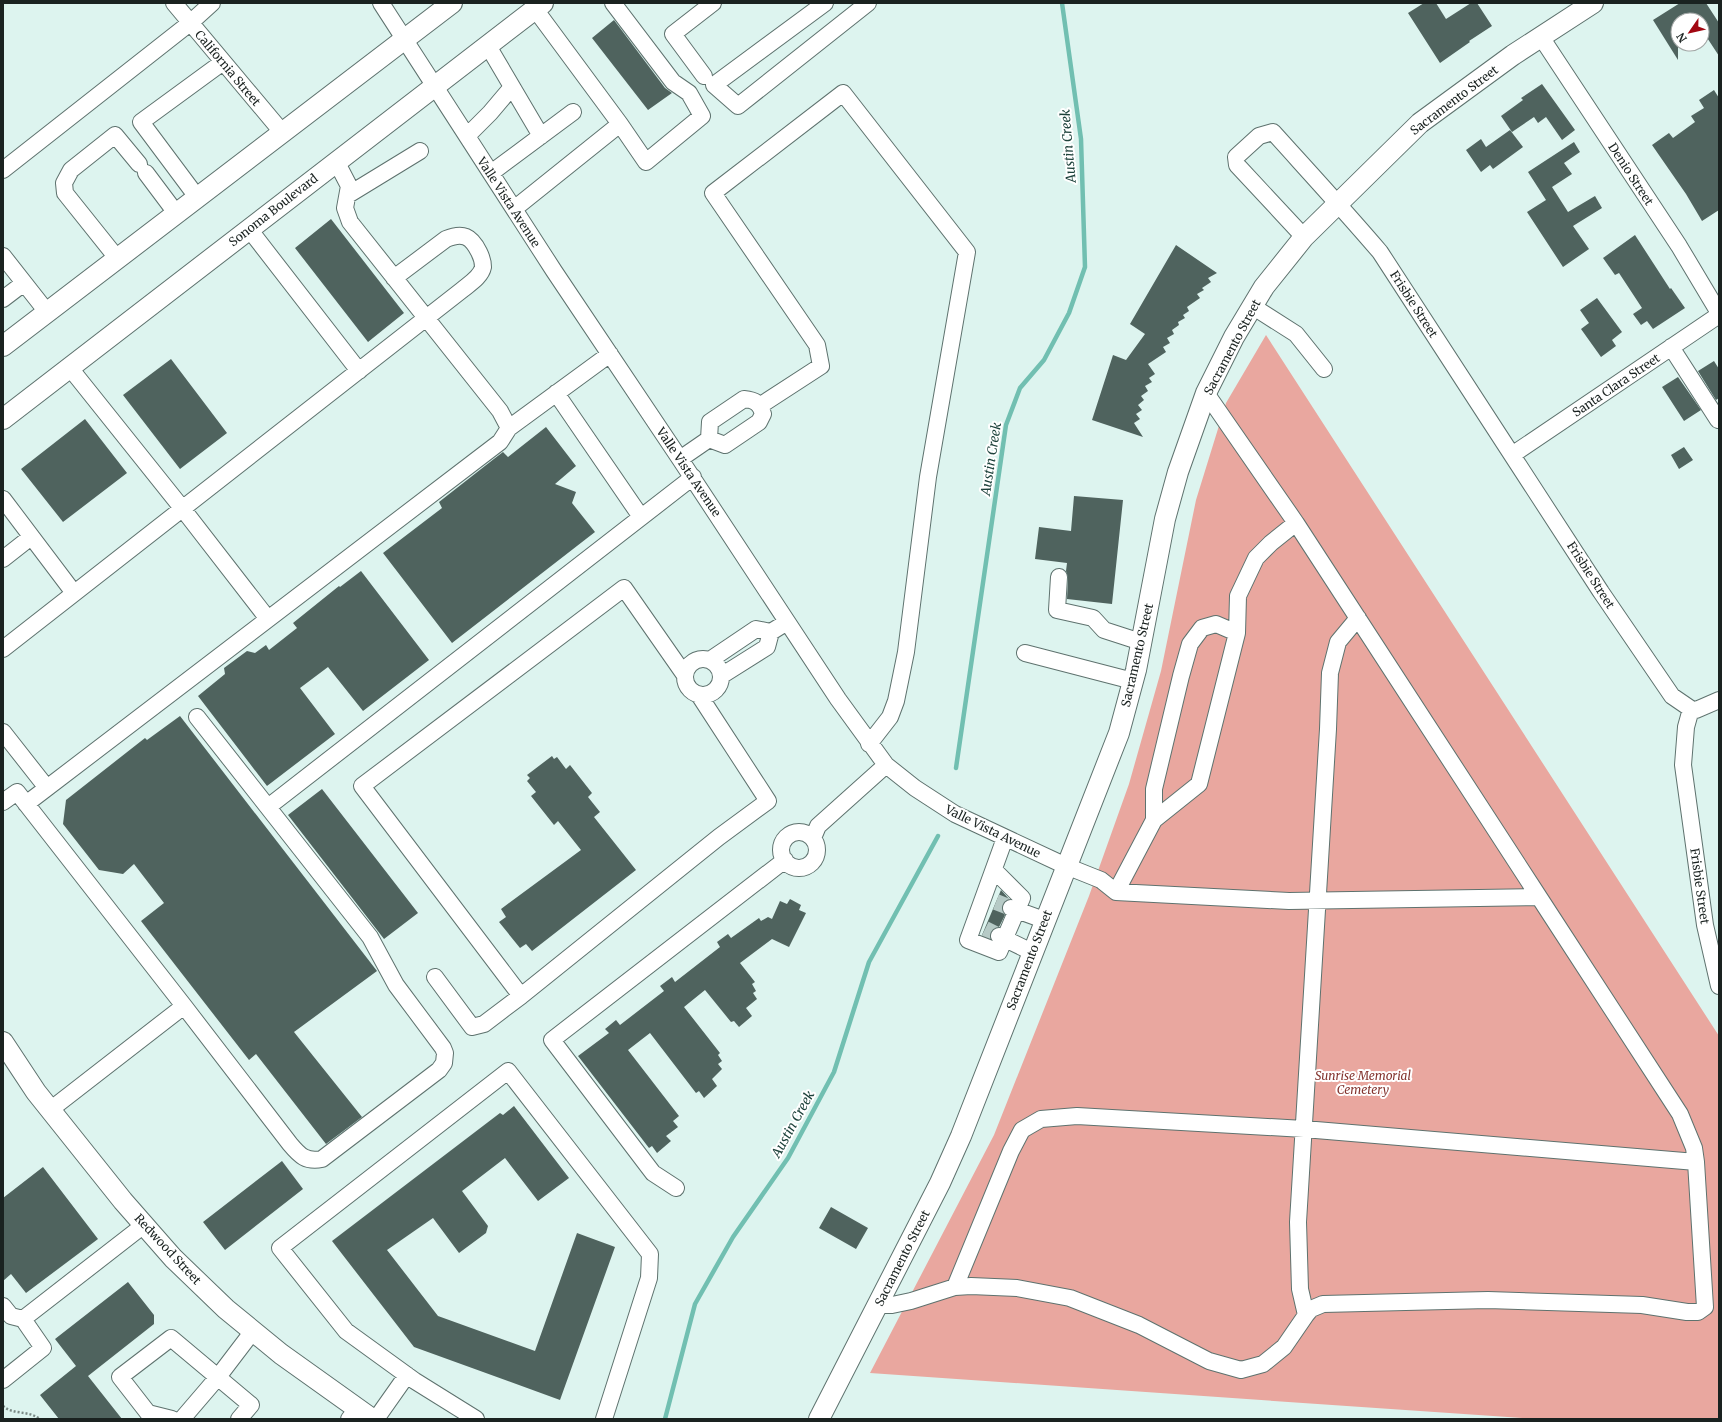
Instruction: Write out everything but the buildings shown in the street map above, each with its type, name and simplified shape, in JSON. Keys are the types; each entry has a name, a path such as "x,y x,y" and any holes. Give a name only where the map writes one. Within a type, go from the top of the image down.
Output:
{"main road":[{"path":"3,346 452,3"},
{"name":"Sacramento Street","path":"819,1419 940,1183 961,1136 1044,920 1119,733 1133,681 1165,519 1178,472 1206,393 1234,337 1264,287 1304,237 1420,123 1513,55 1593,3"},
{"name":"Sonoma Boulevard","path":"3,418 539,6"},
{"name":"Redwood Street","path":"3,1042 36,1092 50,1110 144,1225 178,1263 226,1309 359,1416"}],"street":[{"name":"California Street","path":"174,3 282,132"},
{"path":"3,170 190,23 212,3"},
{"name":"Valle Vista Avenue","path":"381,3 514,209 693,477 838,699 869,744 886,765 915,788 955,814 1066,866 1101,880 1116,892"},
{"path":"539,6 646,162 702,116 688,93 673,82 613,3"},
{"path":"704,76 673,34 713,3"},
{"path":"825,3 714,85 738,106 868,3"},
{"name":"Denio Street","path":"1541,37 1679,246 1717,320"},
{"path":"488,46 541,136"},
{"path":"197,197 141,122 223,62"},
{"path":"467,136 490,113 512,87"},
{"path":"761,406 821,366 817,345 713,193 843,93 967,252 928,477 906,652 896,701 890,718 869,744"},
{"path":"491,173 573,112"},
{"path":"514,209 620,124"},
{"name":"Frisbie Street","path":"1304,237 1237,165 1236,157 1259,136 1274,132 1321,186 1339,203 1380,252 1601,592 1672,696 1691,710 1686,727 1683,765 1705,925 1714,944 1719,986"},
{"path":"117,258 65,193 64,183 71,170 115,135 176,213"},
{"path":"348,195 420,150"},
{"path":"336,161 349,186 345,208 350,222 500,411 509,428"},
{"path":"249,229 359,371"},
{"path":"3,649 477,277 483,267 482,258 474,243 466,237 460,235 446,239 394,278"},
{"path":"3,256 47,312"},
{"path":"3,299 24,283"},
{"path":"1252,306 1296,334 1324,369"},
{"name":"Santa Clara Street","path":"1512,455 1671,347 1717,320"},
{"path":"1671,347 1718,420"},
{"path":"26,804 500,442 509,428 610,354"},
{"path":"70,368 182,508 268,619"},
{"path":"556,393 641,517"},
{"path":"878,1305 892,1305 911,1302 955,1287 971,1286 1017,1288 1070,1298 1139,1325 1209,1361 1240,1370 1263,1364 1284,1347 1311,1309 1323,1304 1488,1300 1642,1305 1686,1312 1698,1312 1705,1307 1696,1162 1694,1148 1680,1114 1296,523 1206,393"},
{"path":"744,399 753,400 761,406 763,414 759,422 725,445 709,439 710,422 744,399"},
{"path":"680,459 709,439"},
{"path":"268,807 693,477"},
{"path":"3,500 74,593"},
{"path":"1296,523 1271,543 1256,558 1238,596 1237,633 1199,784 1154,820 1116,892 1289,901 1539,897"},
{"path":"3,559 31,537"},
{"path":"1059,577 1057,610 1093,618 1104,630 1141,642"},
{"path":"521,996 362,786 624,588 684,674 686,685 693,693 699,695 710,694 720,682 721,676 718,666 705,658 694,660 689,664 684,674"},
{"path":"1306,1315 1300,1289 1298,1222 1328,737 1330,673 1338,642 1358,618"},
{"path":"721,676 767,647 771,632 787,622"},
{"path":"1154,820 1154,789 1190,644 1202,628 1216,624 1237,633"},
{"path":"710,660 756,629 771,632"},
{"path":"1025,653 1133,681"},
{"path":"435,977 472,1027 484,1024 719,837 768,801 699,695"},
{"path":"1691,710 1696,710 1719,700"},
{"path":"3,802 17,792 290,1144 305,1159 317,1160 328,1156 439,1070 444,1063 445,1053 439,1041 396,985 370,937 197,717"},
{"path":"3,732 47,788"},
{"path":"813,838 818,826 886,765"},
{"path":"797,832 808,834 813,838 816,843 817,855 810,865 798,868 792,866 785,860 782,853 782,847 787,837 797,832"},
{"path":"991,932 989,900 994,870 1005,838"},
{"path":"676,1188 653,1173 552,1040 785,860"},
{"path":"991,932 1014,909 1022,898 994,870"},
{"path":"1014,909 1044,920"},
{"path":"991,932 1032,952"},
{"path":"50,1110 184,1006"},
{"path":"476,1419 407,1375 346,1331 280,1248 508,1071 650,1254 648,1278 604,1419"},
{"path":"955,1287 1011,1151 1022,1130 1041,1118 1077,1116 1304,1129 1696,1162"},
{"path":"3,1380 43,1348 10,1316 144,1225"},
{"path":"182,1419 218,1377 253,1331"},
{"path":"172,1419 148,1413 120,1377 171,1338 251,1405 239,1419"},
{"path":"376,1419 407,1375"}],"path":[{"path":"3,1406 11,1411 25,1412 40,1419"}],"green space":[{"name":"Sunrise Memorial Cemetery","path":"1266,335 1719,1036 1719,1419 1536,1419 870,1373 994,1135 1089,896 1129,784 1161,671 1196,500 1226,403"}],"waterway":[{"name":"Austin Creek","path":"956,768 1006,425 1020,388 1044,360 1069,313 1085,267 1081,139 1062,3"},
{"name":"Austin Creek","path":"665,1419 695,1304 733,1237 788,1158 834,1072 869,962 938,836"}],"tunnel":[{"path":"996,902 1011,908"},
{"path":"985,929 999,936"}]}
